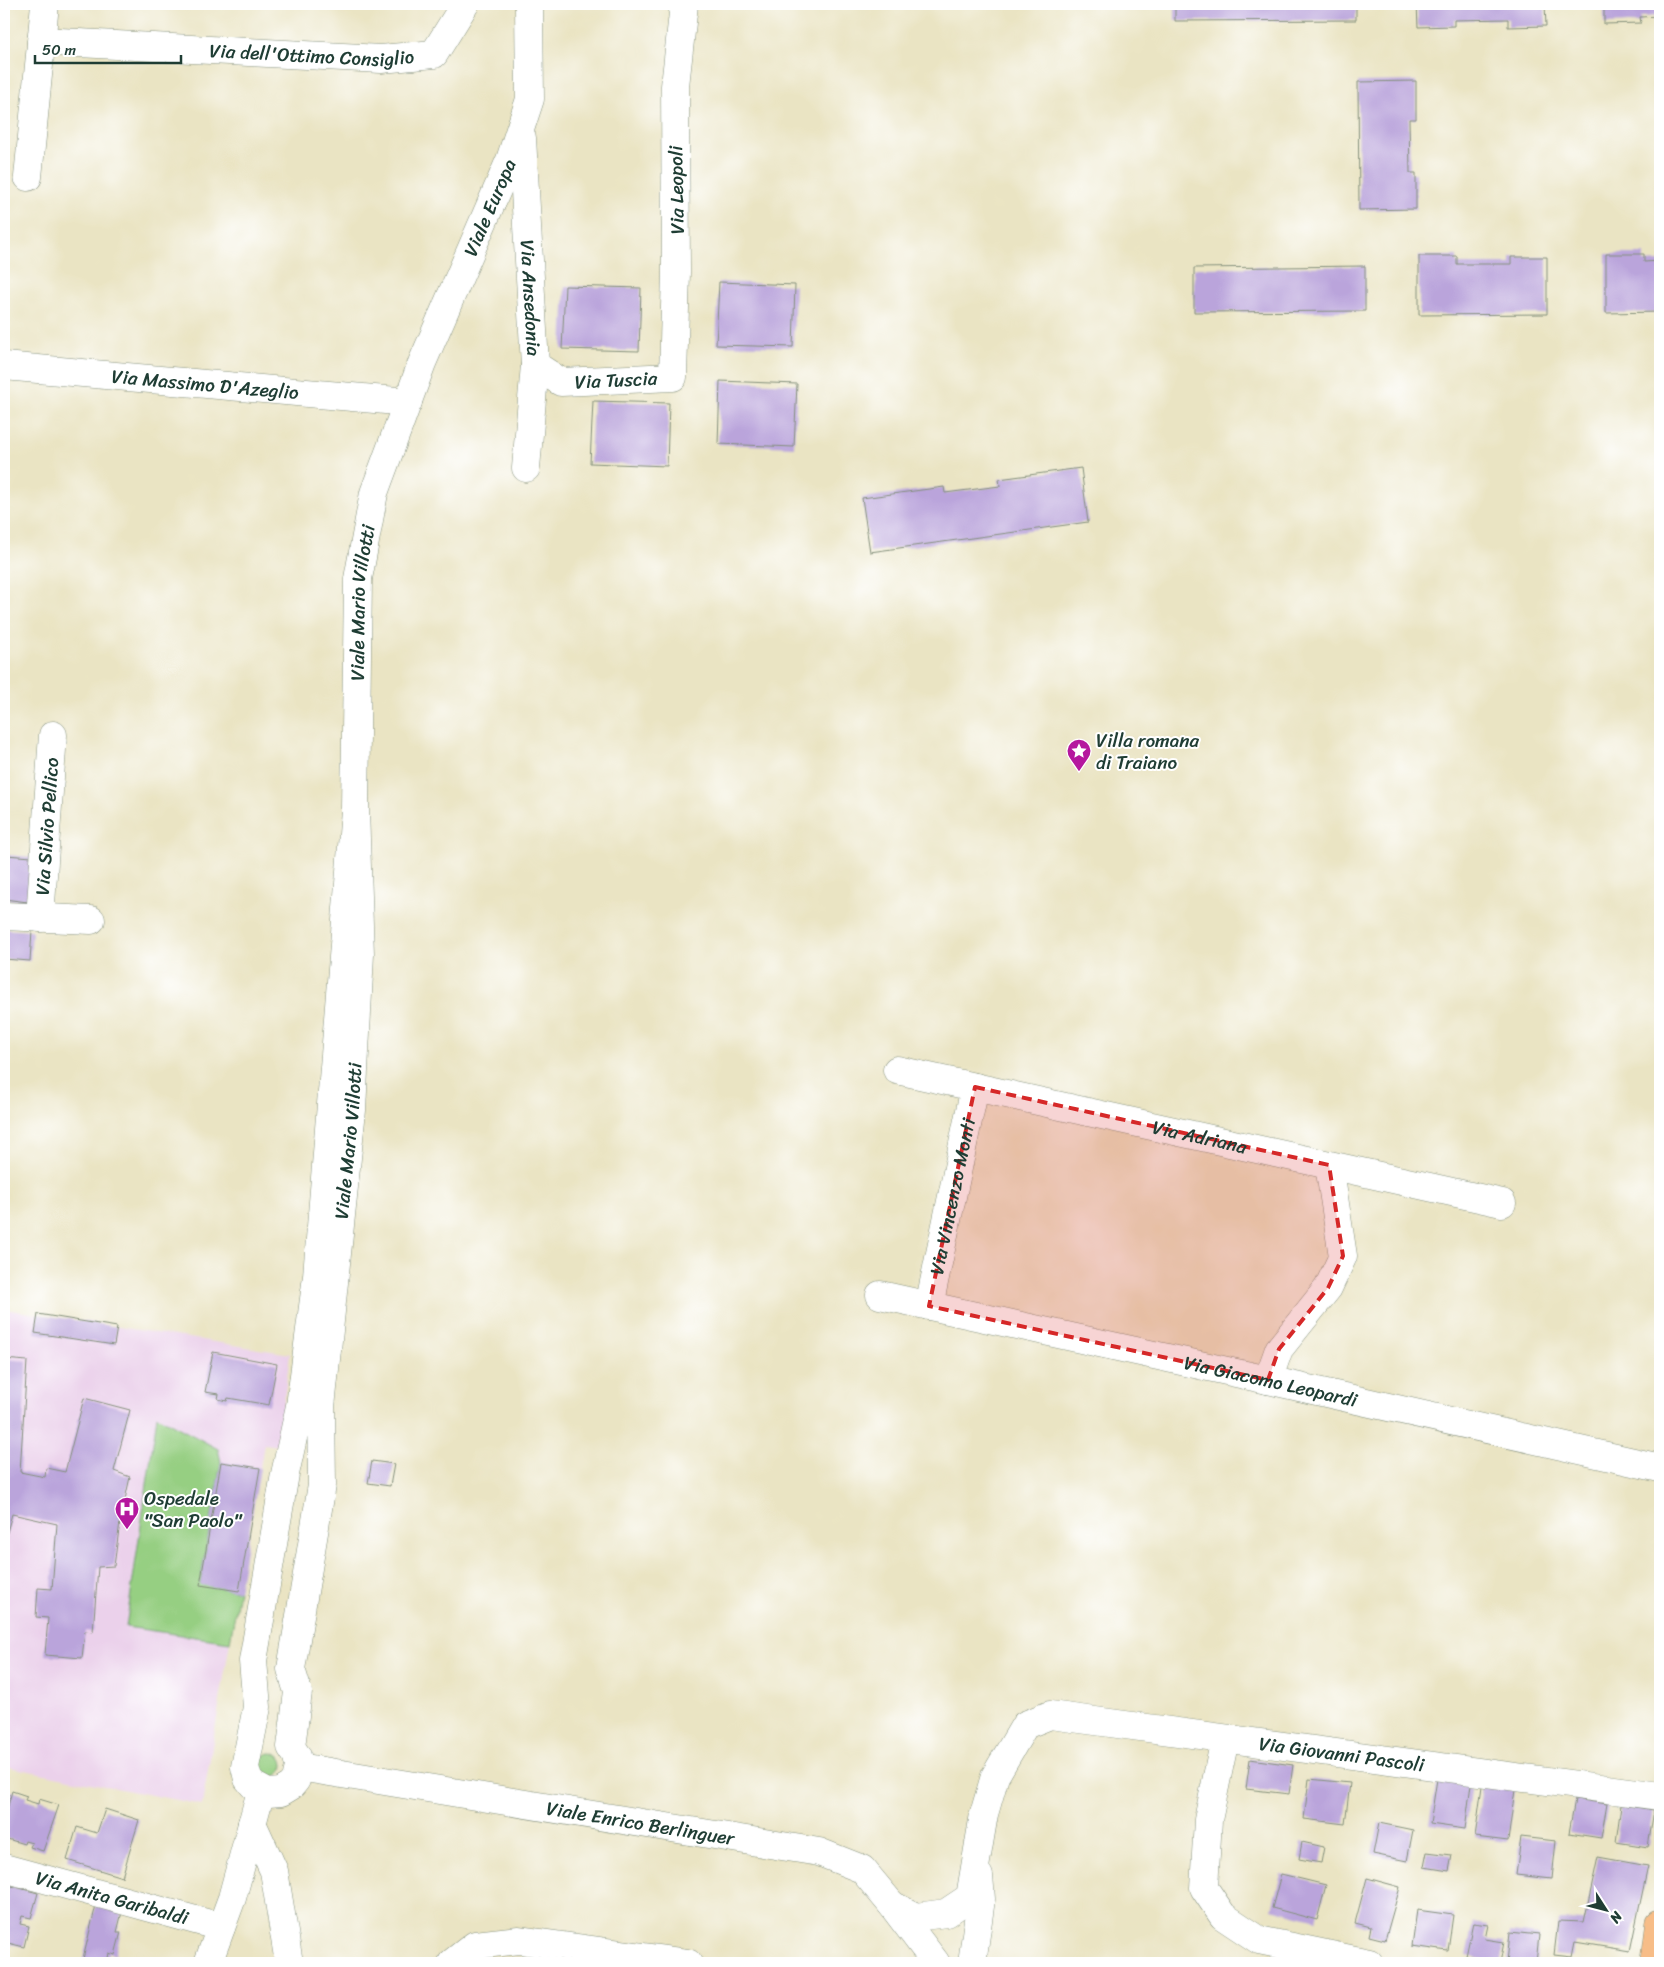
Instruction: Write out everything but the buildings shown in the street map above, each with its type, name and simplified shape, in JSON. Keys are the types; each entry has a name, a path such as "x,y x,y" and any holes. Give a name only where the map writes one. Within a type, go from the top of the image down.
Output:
{"main road":[{"path":"1655,1963 1660,1924"}],"street":[{"path":"28,177 45,4"},
{"name":"Via dell'Ottimo Consiglio","path":"41,41 390,58 434,54 465,4"},
{"name":"Viale Europa","path":"408,402 422,362 510,160 530,99 529,4"},
{"name":"Via Leopoli","path":"673,377 676,272 675,86 684,4"},
{"name":"Via Ansedonia","path":"521,127 535,365 526,468"},
{"name":"Via Tuscia","path":"535,365 561,382 673,377"},
{"name":"Via Massimo D'Azeglio","path":"4,366 408,402"},
{"name":"Viale Mario Villotti","path":"295,1757 298,1692 291,1669 322,1485 321,1407 352,1110 360,954 355,810 358,579 374,493 408,402"},
{"name":"Via Silvio Pellico","path":"40,918 53,735"},
{"name":"Viale Mario Villotti","path":"247,1756 257,1707 252,1661 280,1503 300,1406 317,1276 355,810"},
{"path":"4,916 91,920"},
{"name":"Via Adriana","path":"898,1070 1502,1203"},
{"name":"Via Vincenzo Monti","path":"929,1306 975,1087"},
{"path":"1268,1380 1279,1349 1328,1288 1343,1256 1329,1165"},
{"name":"Via Giacomo Leopardi","path":"880,1295 1660,1468"},
{"path":"289,1462 312,1464 322,1471"},
{"name":"Via Giovanni Pascoli","path":"977,1860 984,1814 995,1776 1025,1725 1050,1715 1660,1796"},
{"path":"1224,1739 1208,1820 1204,1888 1223,1916 1259,1940 1369,1963"},
{"path":"267,1740 280,1740 295,1757 296,1780 285,1790 276,1793 261,1791 252,1785 248,1779 245,1767 247,1756 255,1745 267,1740"},
{"name":"Viale Enrico Berlinguer","path":"295,1757 819,1852 862,1869 936,1963"},
{"path":"208,1963 232,1898 261,1791"},
{"path":"252,1823 274,1871 288,1963"},
{"path":"892,1905 916,1917 946,1913 970,1897 977,1860"},
{"path":"972,1963 982,1899 977,1860"},
{"name":"Via Anita Garibaldi","path":"4,1868 221,1927"},
{"path":"452,1963 475,1945 519,1940 688,1963"}],"highlighted area":[{"path":"975,1087 1329,1165 1343,1256 1328,1288 1279,1349 1268,1380 929,1306"}],"shaded area":[{"name":"Ospedale \"San Paolo\"","path":"4,1309 290,1354 278,1446 264,1444 202,1805 4,1766"}],"green space":[{"path":"157,1416 218,1449 221,1462 200,1584 239,1591 230,1642 126,1627"},
{"path":"271,1753 280,1756 283,1765 280,1774 271,1777 262,1774 259,1765 262,1756"}],"place":[{"name":"Villa romana di Traiano","path":"1079,772"},
{"name":"Ospedale \"San Paolo\"","path":"127,1530"}]}
